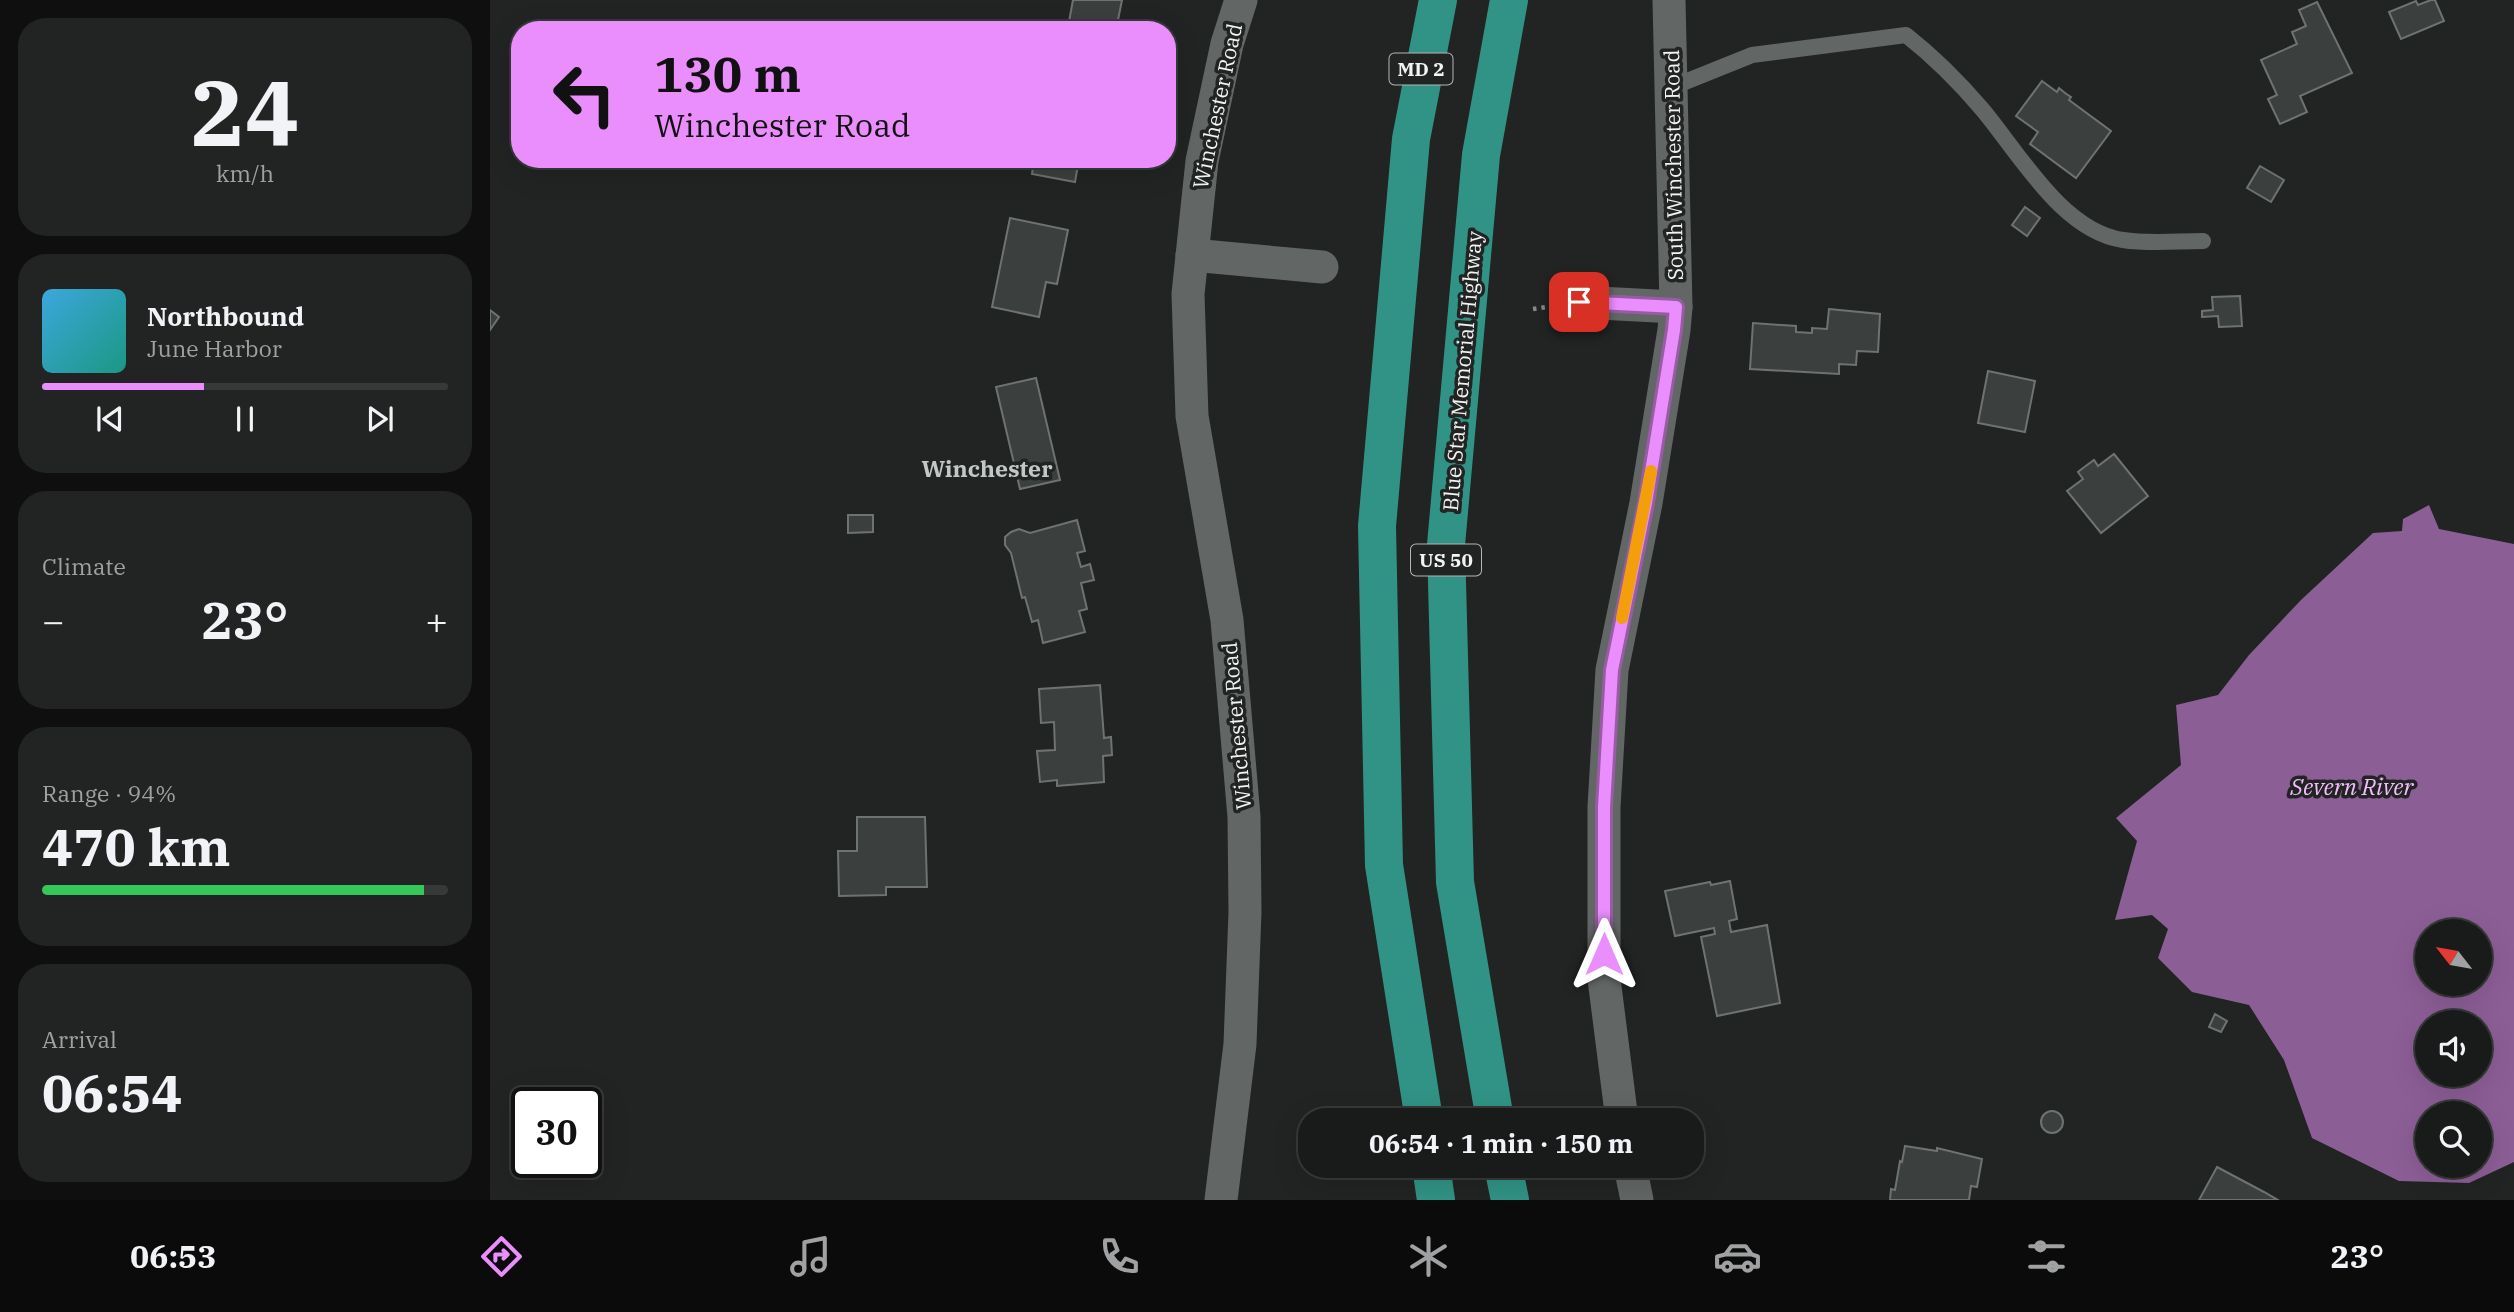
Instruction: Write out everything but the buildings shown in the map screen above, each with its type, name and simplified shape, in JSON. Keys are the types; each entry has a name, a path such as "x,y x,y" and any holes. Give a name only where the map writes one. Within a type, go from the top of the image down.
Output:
{"highway":[{"name":"MD 2","path":"1411,139 1432,0"},
{"path":"1422,1108 1384,865 1377,526 1411,139 1438,0"},
{"name":"Blue Star Memorial Highway","path":"1493,1108 1455,882 1446,545 1481,155 1509,0"},
{"path":"1433,1178 1436,1200"},
{"path":"1505,1178 1510,1200"}],"street":[{"name":"Winchester Road","path":"1221,1200 1240,1044 1245,912 1244,817 1227,620 1192,415 1188,294 1202,162 1227,44 1241,0"},
{"name":"South Winchester Road","path":"1620,1108 1604,979 1604,807 1611,684 1646,503 1676,307 1669,0"},
{"path":"1192,255 1322,267"},
{"path":"1579,302 1676,307"},
{"path":"1632,1178 1637,1200"}],"lane":[{"path":"1670,88 1752,55 1906,35 1930,53 1982,109 2025,165 2066,211 2090,228 2122,240 2203,241"}],"water":[{"name":"Severn River","path":"2429,505 2439,529 2514,544 2514,1162 2492,1172 2492,1101 2415,1101 2415,1178 2480,1178 2469,1183 2399,1181 2312,1138 2284,1060 2249,1005 2192,992 2158,958 2168,929 2152,915 2115,920 2137,841 2116,818 2181,765 2176,705 2218,695 2249,655 2301,600 2373,533 2402,531 2403,519"}],"slow traffic":[{"path":"1622,618 1651,471"}],"district":[{"name":"Winchester","path":"987,468"}],"route":[{"path":"1579,302 1676,307 1646,503 1612,670 1604,807 1604,954"}]}
